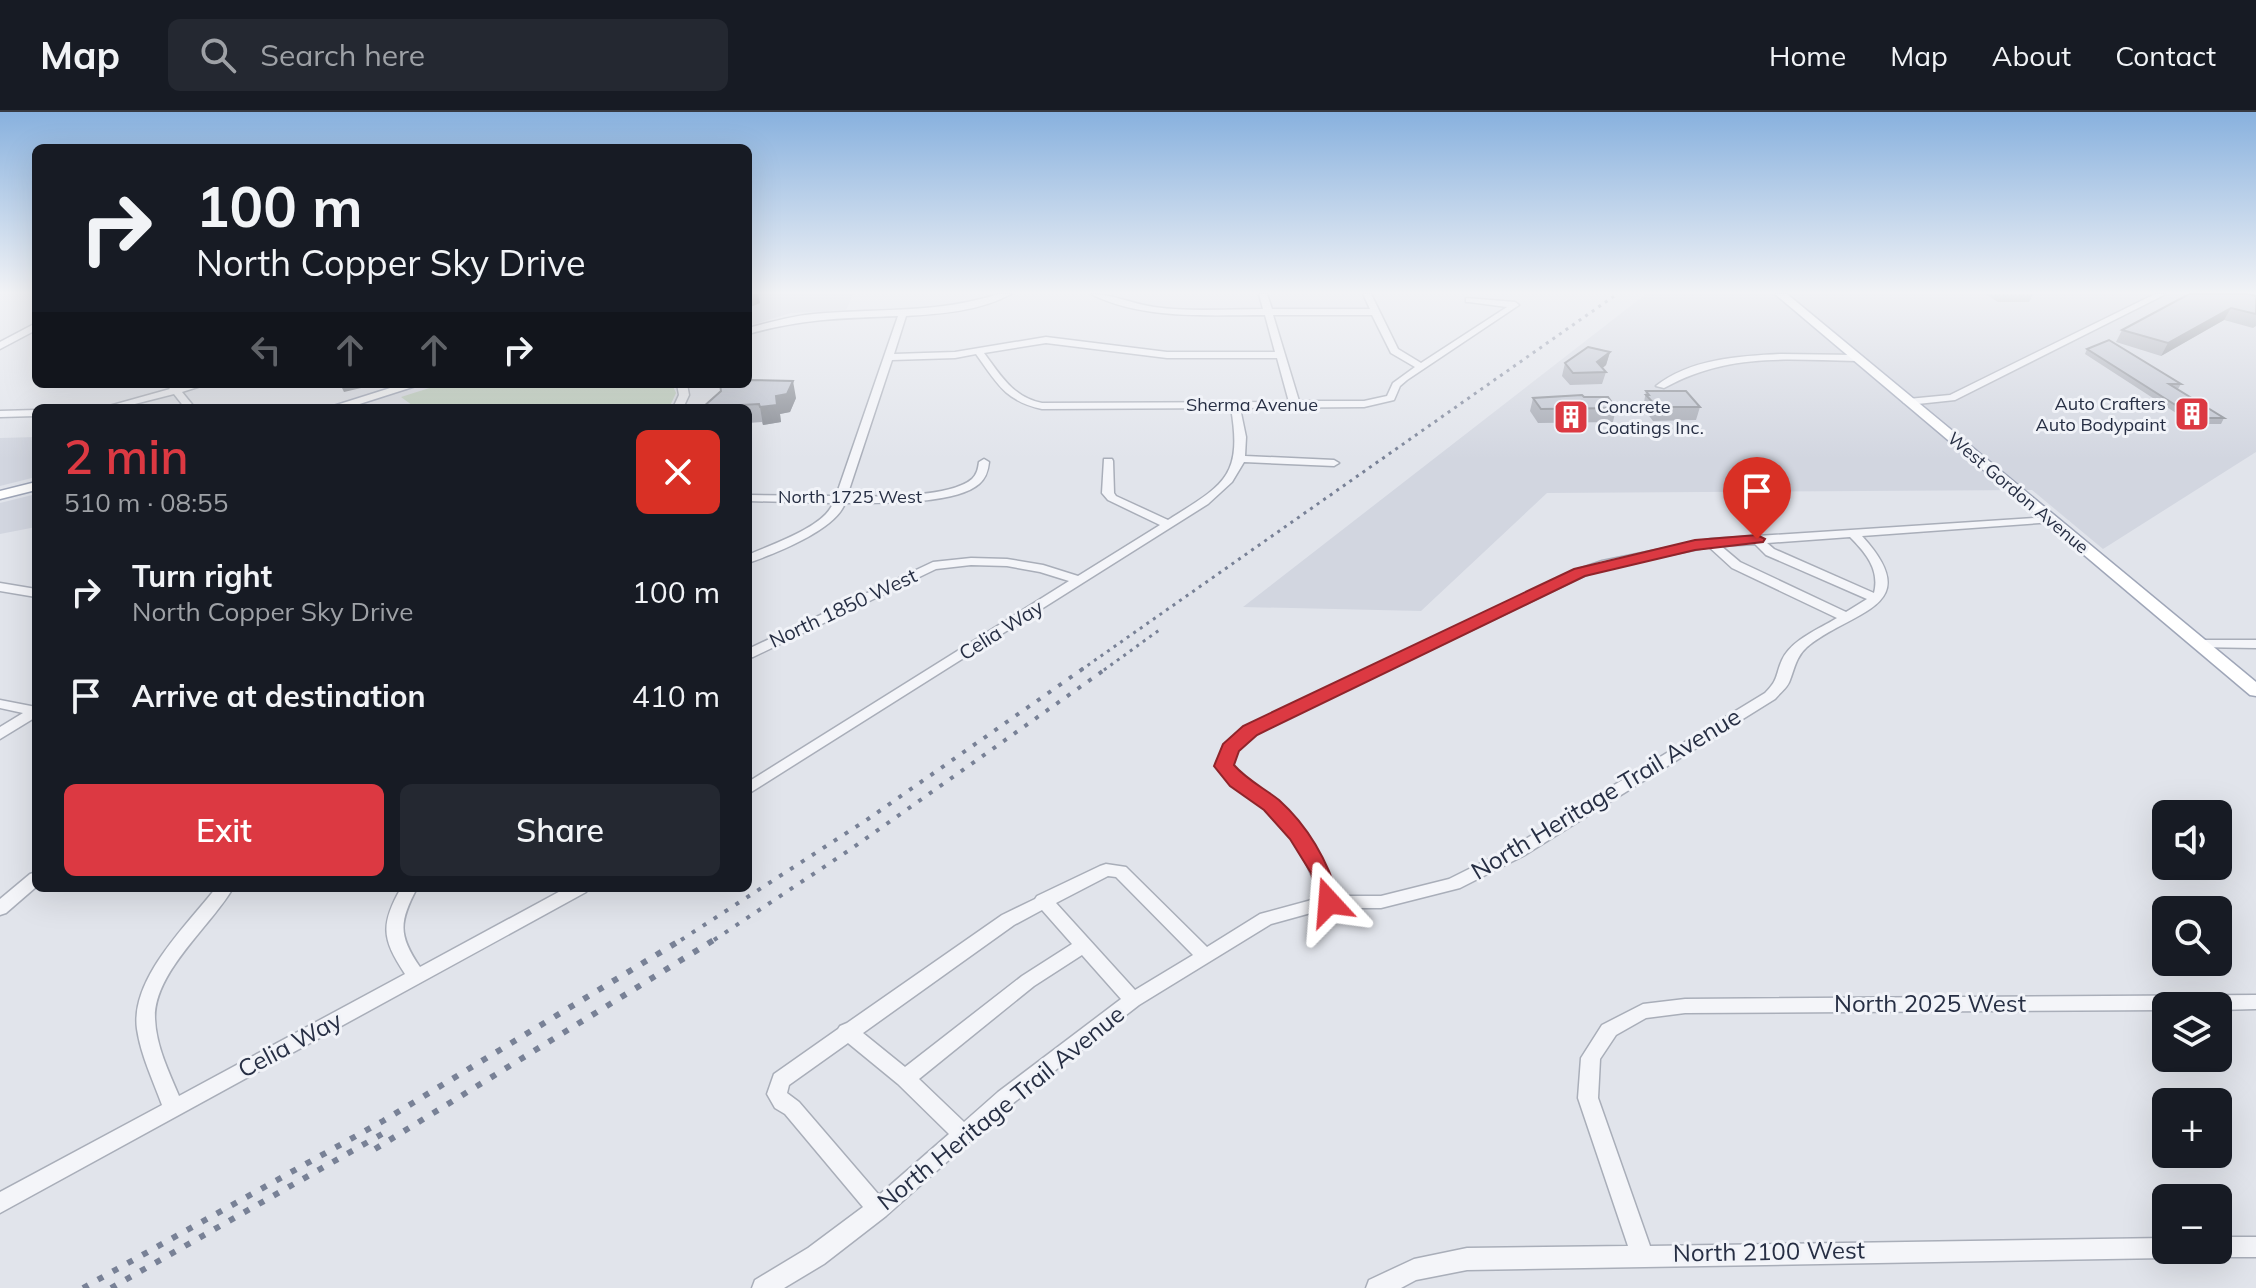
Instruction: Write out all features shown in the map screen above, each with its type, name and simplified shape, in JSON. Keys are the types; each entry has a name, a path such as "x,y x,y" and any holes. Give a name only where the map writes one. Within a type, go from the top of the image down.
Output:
{"main road":[{"name":"West Gordon Avenue","path":"1846,349 2256,691"},
{"path":"347,404 402,388"},
{"path":"0,495 32,487"}],"street":[{"path":"752,557 826,522 836,512 892,349"},
{"path":"889,357 995,349"},
{"path":"1124,349 1167,355 1281,355"},
{"path":"1279,349 1295,404"},
{"path":"1393,349 1422,367"},
{"name":"Sherma Avenue","path":"979,352 1014,398 1023,403 1042,406 1235,405 1380,402 1391,398 1396,385 1447,349"},
{"path":"1908,402 1952,398 2051,349"},
{"path":"1661,386 1683,371 1706,363 1746,359 1857,358"},
{"path":"120,404 171,388"},
{"path":"175,388 187,404"},
{"path":"1235,405 1243,442 1241,459 1334,463"},
{"path":"0,414 32,413"},
{"name":"Celia Way","path":"752,786 1167,524 1222,487 1241,459"},
{"path":"1108,461 1108,493 1112,498 1167,524"},
{"name":"North 1725 West","path":"752,498 931,497 972,485 982,474 984,462"},
{"path":"1329,902 1321,873 1297,834 1271,805 1237,781 1224,766 1230,749 1250,731 1602,565 1711,543 2050,520"},
{"path":"1757,539 1770,552 1877,599 1884,589 1883,576 1870,550 1853,533"},
{"path":"1711,543 1736,565 1848,618"},
{"name":"North 1850 West","path":"752,652 933,566 961,561 1014,562 1040,567 1079,581"},
{"path":"0,587 32,592"},
{"name":"North Heritage Trail Avenue","path":"763,1288 816,1256 878,1209 1005,1098 1133,1000 1266,919 1329,902 1381,902 1454,884 1517,852 1770,696 1783,682 1789,659 1803,644 1877,599"},
{"path":"2200,644 2256,644"},
{"path":"0,704 32,710"},
{"path":"0,734 32,713"},
{"path":"878,1209 792,1108 782,1102 777,1094 781,1080 981,938 1043,900 1095,874 1120,871 1206,957"},
{"path":"0,909 32,881"},
{"path":"173,1108 148,1037 146,1005 164,970 222,892"},
{"path":"407,892 397,908 391,930 396,948 417,977"},
{"name":"Celia Way","path":"0,1203 573,892"},
{"path":"1043,900 1133,1000"},
{"path":"905,1078 1028,981 1084,945"},
{"name":"North 2025 West","path":"1642,1254 1588,1098 1591,1058 1609,1030 1643,1011 1685,1006 2256,1002"},
{"path":"847,1031 905,1078 964,1135"},
{"path":"2232,1247 2256,1247"},
{"name":"North 2100 West","path":"1377,1288 1414,1270 1467,1259 2152,1248"}],"shaded area":[{"path":"1575,349 2256,349 2256,452 2103,549 2032,490 1547,493 1421,611 1243,607"},
{"path":"32,437 32,478 0,486 0,438"},
{"path":"32,495 32,528 0,534 0,503"}],"green space":[{"path":"429,388 674,388 676,393 671,404 411,404 401,397"}],"building":[{"path":"1585,349 1610,352 1597,362 1606,372 1573,373 1565,363"},
{"path":"2087,349 2124,349 2181,384 2169,384 2224,418 2196,418"},
{"path":"752,380 793,381 787,394 776,396 777,405 706,404 721,388 752,388"},
{"path":"1646,391 1686,391 1700,407 1657,407"},
{"path":"1608,397 1616,408 1541,409 1533,398"}],"railway":[{"path":"1081,670 1539,349"},
{"path":"1104,670 1162,628"},
{"path":"681,940 868,819 1084,668"},
{"path":"714,940 851,849 1107,668"},
{"path":"83,1288 383,1121 684,938"},
{"path":"375,1149 717,938"},
{"path":"111,1288 382,1134"}],"place":[{"name":"Auto Crafters Auto Bodypaint","path":"2192,414"},
{"name":"Concrete Coatings Inc.","path":"1571,417"}],"route":[{"path":"1329,902 1321,873 1297,834 1271,805 1237,781 1224,766 1230,749 1250,731 1580,573 1602,565 1695,545 1757,539"}]}
